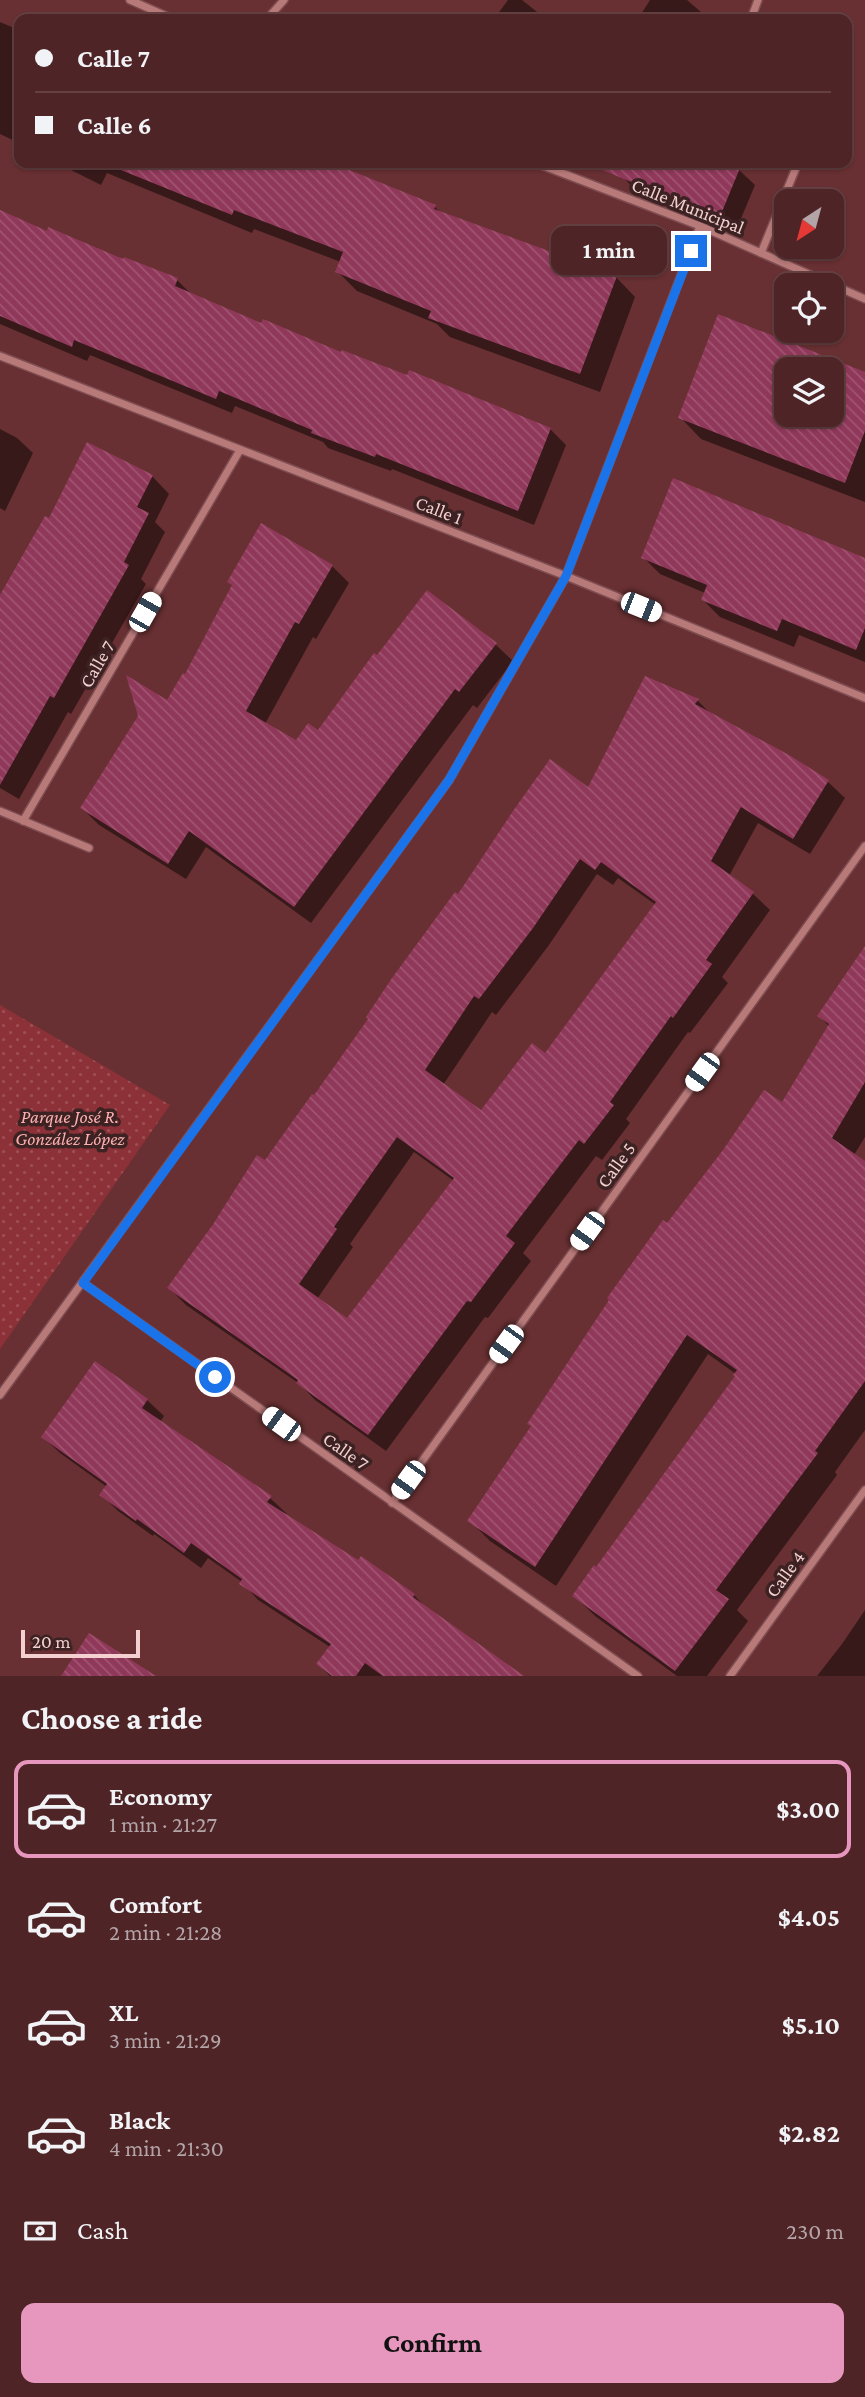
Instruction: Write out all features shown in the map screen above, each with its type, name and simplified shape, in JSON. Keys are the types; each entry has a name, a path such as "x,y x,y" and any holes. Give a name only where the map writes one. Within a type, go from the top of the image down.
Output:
{"street":[{"path":"130,0 162,14"},
{"path":"271,14 284,0"},
{"name":"Calle Municipal","path":"549,168 700,226 865,299"},
{"path":"761,253 796,168"},
{"path":"0,1395 449,780 566,576 700,226"},
{"name":"Calle 1","path":"0,356 566,576 865,698"},
{"name":"Calle 7","path":"23,821 240,450"},
{"path":"0,811 89,848"},
{"name":"Calle 5","path":"392,1503 865,846"},
{"name":"Calle 7","path":"83,1283 638,1676"},
{"name":"Calle 4","path":"730,1676 865,1490"}],"green space":[{"name":"Parque José R. González López","path":"0,1005 170,1105 0,1349"}],"building":[{"path":"116,168 344,168 436,205 434,209 617,276 580,374 428,318 431,311 335,272 343,252 234,210 232,215"},
{"path":"598,168 740,168 719,219"},
{"path":"0,210 47,231 48,227 123,259 124,257 178,278 175,286 261,323 263,319 341,352 342,350 407,375 409,370 551,428 518,511 376,454 375,457 311,433 312,430 219,391 216,399 74,340 72,347 0,316"},
{"path":"718,314 774,336 774,343 792,343 827,357 774,357 774,427 844,427 844,364 865,372 865,431 845,483 678,418"},
{"path":"87,442 153,475 137,507 149,513 124,562 129,565 54,698 50,696 0,785 0,595 45,516 49,518"},
{"path":"673,478 865,558 865,628 856,650 782,619 777,631 701,600 707,585 641,558"},
{"path":"261,523 333,565 299,624 295,622 246,711 296,740 308,723 318,730 374,653 377,655 427,590 497,643 459,692 455,689 294,907 189,831 168,864 80,808 138,716 126,675 167,700 183,673 185,674 232,585 227,582"},
{"path":"645,676 699,699 695,704 829,780 793,839 741,807 711,861 754,892 706,960 712,964 610,1102 614,1105 584,1144 579,1140 506,1236 515,1243 471,1302 467,1301 368,1435 296,1383 298,1380 167,1288 213,1224 257,1155 265,1160 312,1094 314,1095 368,1019 366,1017 392,978 455,892 458,894 550,759 588,787","holes":["580,859 595,870 601,862 656,902 545,1053 532,1043 481,1110 425,1070 474,996 479,999 533,928","397,1137 454,1178 347,1318 299,1284 337,1229 334,1227"]},
{"path":"865,946 865,1082 832,1138 865,1161 865,1381 815,1451 818,1453 716,1590 729,1599 675,1671 572,1596 594,1565 596,1567 737,1370 687,1335 535,1567 467,1521 531,1426 527,1424 609,1300 607,1298 663,1220 667,1223 723,1150 764,1090 782,1102 829,1024 817,1016"},
{"path":"95,1361 148,1399 142,1408 272,1496 267,1502 358,1560 361,1556 415,1594 413,1597 524,1676 383,1676 365,1663 356,1676 332,1676 316,1664 331,1644 239,1584 242,1579 191,1543 184,1553 99,1495 107,1484 41,1437"},
{"path":"89,1633 156,1676 61,1676"}],"route":[{"path":"215,1377 83,1283 449,780 566,576 691,251"}]}
